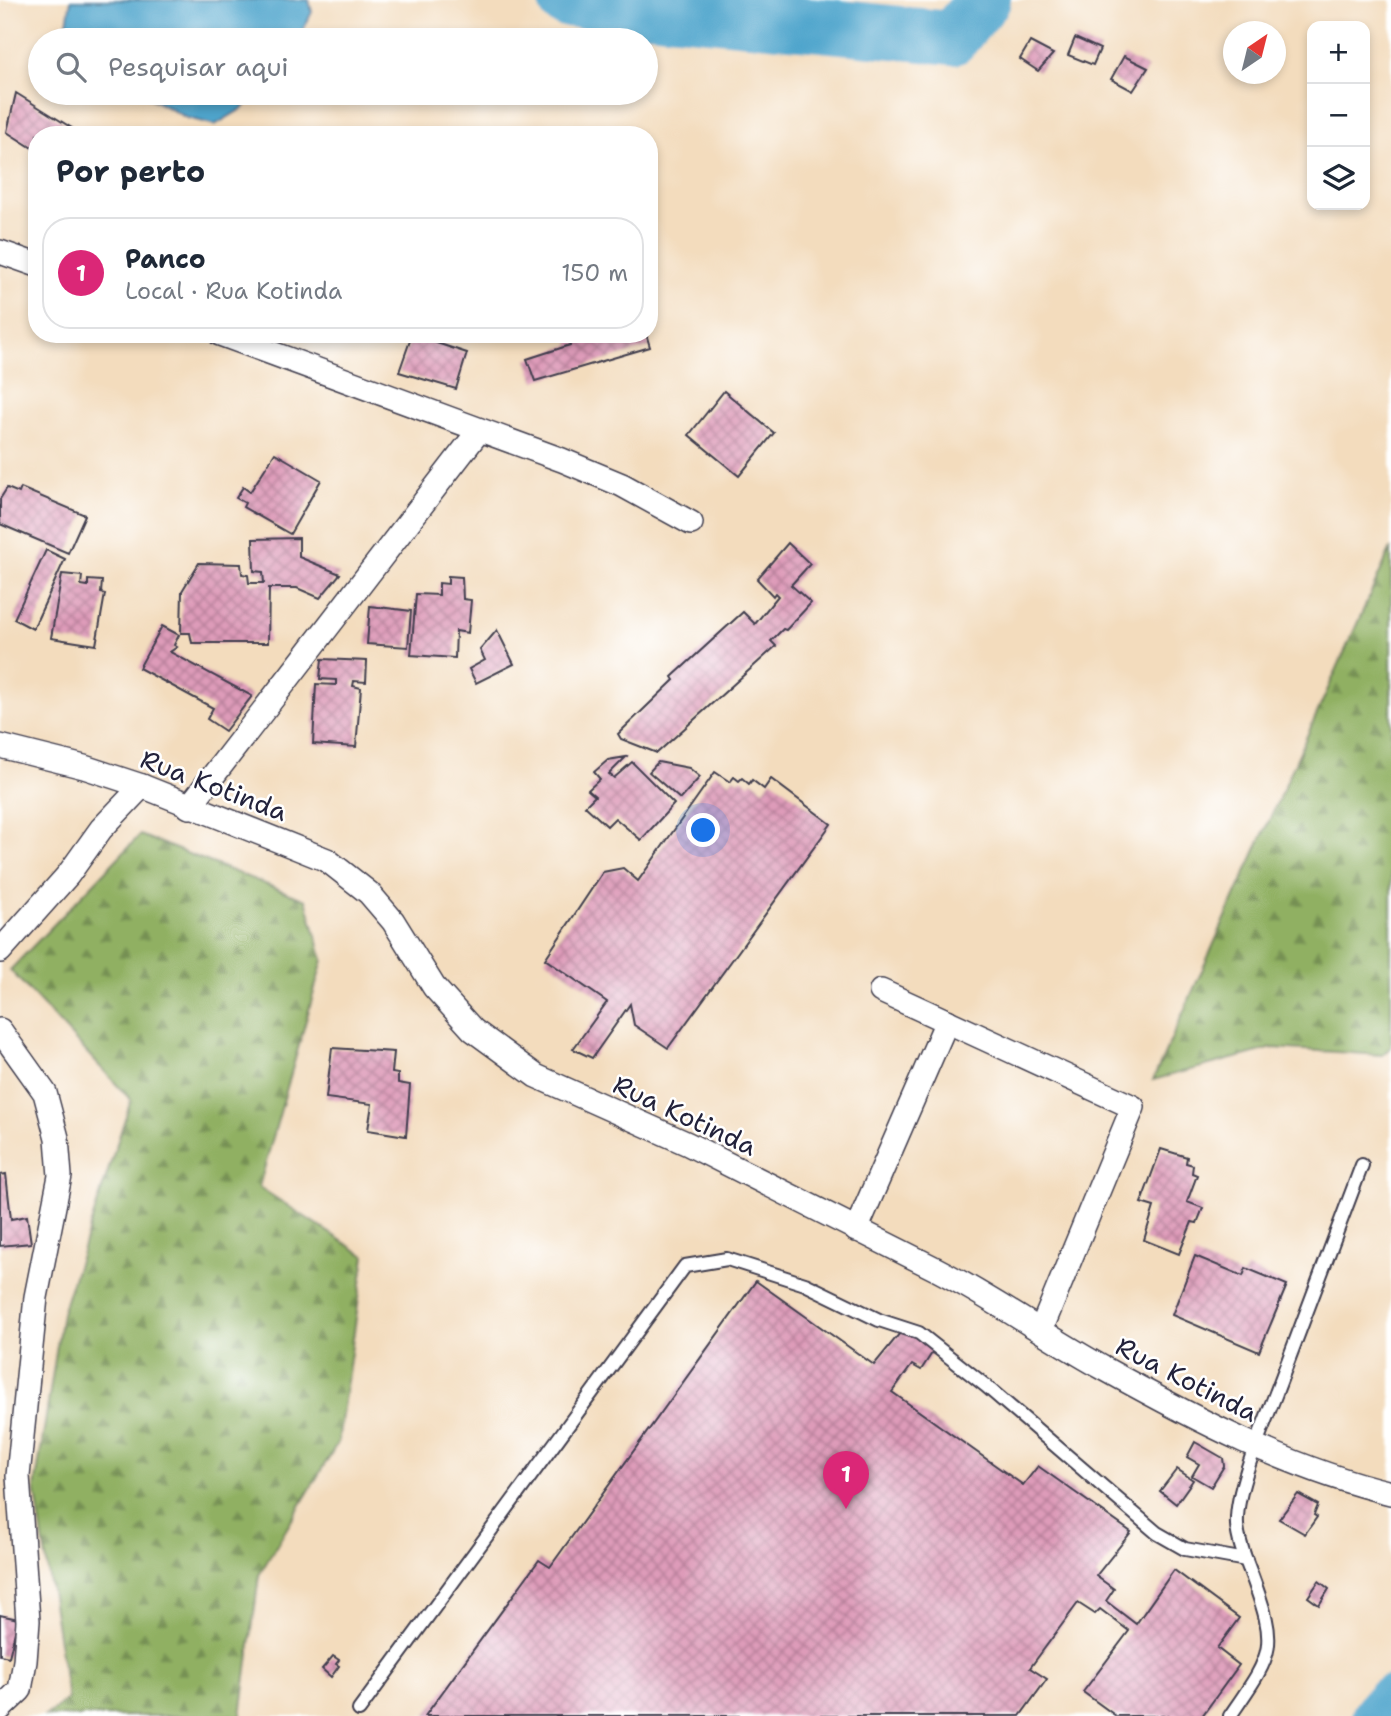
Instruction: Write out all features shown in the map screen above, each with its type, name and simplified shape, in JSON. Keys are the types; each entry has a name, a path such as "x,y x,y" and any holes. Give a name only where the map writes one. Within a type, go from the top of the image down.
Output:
{"street":[{"path":"0,252 28,262"},
{"path":"244,343 622,485 691,523"},
{"path":"189,807 478,432"},
{"name":"Rua Kotinda","path":"0,746 84,767 142,786 327,860 369,893 393,921 420,968 455,1011 489,1044 536,1076 688,1144 976,1290 1104,1368 1256,1446 1317,1471 1391,1493"},
{"path":"0,951 68,875 101,829 142,786"},
{"path":"881,991 1133,1107 1041,1330"},
{"path":"856,1230 947,1021"},
{"path":"0,1030 45,1093 57,1138 60,1176 36,1297 18,1476 28,1621 25,1661 20,1690 0,1709"}],"lane":[{"path":"1230,1716 1261,1671 1270,1642 1268,1621 1246,1560 1237,1525 1239,1506 1256,1446 1362,1165"},
{"path":"359,1710 685,1266 727,1259 805,1284 879,1320 919,1333 986,1386 1157,1533 1185,1549 1246,1560"}],"green space":[{"path":"1391,548 1391,1047 1382,1055 1273,1048 1153,1080"},
{"path":"140,835 306,900 323,960 259,1187 365,1256 338,1442 259,1575 241,1716 45,1716 68,1699 35,1488 62,1313 131,1100 10,970"}],"water":[{"path":"71,0 309,0 312,12 304,28 66,28"},
{"path":"163,105 246,105 215,125 187,118"}],"building":[{"path":"1075,38 1100,49 1093,65 1068,55"},
{"path":"1030,42 1053,54 1038,71 1020,59"},
{"path":"1124,56 1148,68 1133,91 1111,79"},
{"path":"16,93 28,101 28,105 35,105 69,126 28,126 28,145 7,132"},
{"path":"409,343 436,343 467,353 456,389 399,372"},
{"path":"649,343 650,347 535,381 527,359 570,345"},
{"path":"724,391 774,433 739,476 689,435"},
{"path":"275,453 321,480 290,534 243,507 245,503 236,498 243,487 250,492"},
{"path":"7,488 19,493 21,488 85,515 68,553 0,524 0,499"},
{"path":"299,538 299,557 340,574 320,598 297,588 269,588 268,643 192,643 190,633 181,633 182,591 199,563 241,564 242,574 248,575 249,583 264,583 263,572 254,571 253,539"},
{"path":"788,543 810,564 791,585 811,603 786,630 783,629 771,641 776,646 657,753 621,739 618,734 674,680 672,677 743,612 755,624 778,596 775,593 773,596 757,579"},
{"path":"46,550 65,559 33,629 14,619"},
{"path":"62,574 82,576 81,585 88,586 88,580 102,581 101,593 105,594 96,645 51,638"},
{"path":"448,576 462,577 463,599 471,600 468,633 456,631 455,658 411,655 416,594 439,595 439,583 448,584"},
{"path":"370,606 411,611 408,647 367,644"},
{"path":"162,626 179,635 174,645 177,647 170,652 252,696 225,731 207,719 213,708 139,668"},
{"path":"497,630 514,664 476,683 469,669 485,660 480,650"},
{"path":"322,659 367,661 366,682 354,681 353,686 361,688 356,747 313,744 316,684 336,685 336,680 320,679"},
{"path":"626,757 609,774 614,778 632,762 674,804 641,840 615,818 607,826 585,806 595,796 588,790 600,779 594,772 608,760"},
{"path":"658,762 689,768 700,777 680,799 649,772"},
{"path":"715,772 730,782 734,777 739,781 742,778 749,784 752,780 764,789 771,779 831,824 668,1048 634,1025 630,1004 592,1058 573,1049 607,1002 545,959 603,872 623,868 638,881"},
{"path":"332,1048 394,1052 392,1073 398,1074 398,1083 410,1085 406,1136 368,1130 372,1104 326,1098"},
{"path":"1161,1149 1187,1157 1186,1163 1193,1165 1192,1173 1197,1175 1187,1202 1203,1208 1197,1223 1192,1222 1179,1254 1144,1240 1154,1207 1141,1203"},
{"path":"6,1174 11,1219 27,1216 31,1243 0,1246 0,1175"},
{"path":"1195,1256 1243,1276 1246,1268 1287,1285 1259,1352 1172,1315"},
{"path":"756,1281 874,1365 904,1328 934,1350 921,1370 912,1365 892,1392 1023,1485 1038,1466 1131,1532 1096,1576 1114,1589 1106,1601 1136,1624 1174,1570 1239,1618 1217,1648 1239,1665 1202,1716 1116,1716 1083,1692 1129,1631 1100,1609 1095,1614 1078,1603 1030,1668 1047,1679 1020,1716 425,1716 539,1560 550,1567"},
{"path":"1195,1442 1223,1458 1224,1466 1211,1487 1192,1476 1199,1464 1187,1457"},
{"path":"1177,1469 1193,1480 1176,1504 1160,1491"},
{"path":"1298,1494 1318,1505 1314,1515 1317,1517 1305,1534 1279,1519"},
{"path":"1319,1581 1329,1589 1319,1605 1308,1597"},
{"path":"0,1615 18,1619 9,1657 0,1655"},
{"path":"333,1656 339,1660 336,1664 339,1666 331,1677 322,1669"}],"waterway":[{"path":"565,0 952,38 984,0"},
{"path":"1379,1716 1391,1702"}],"place":[{"name":"Panco","path":"846,1509"}]}
